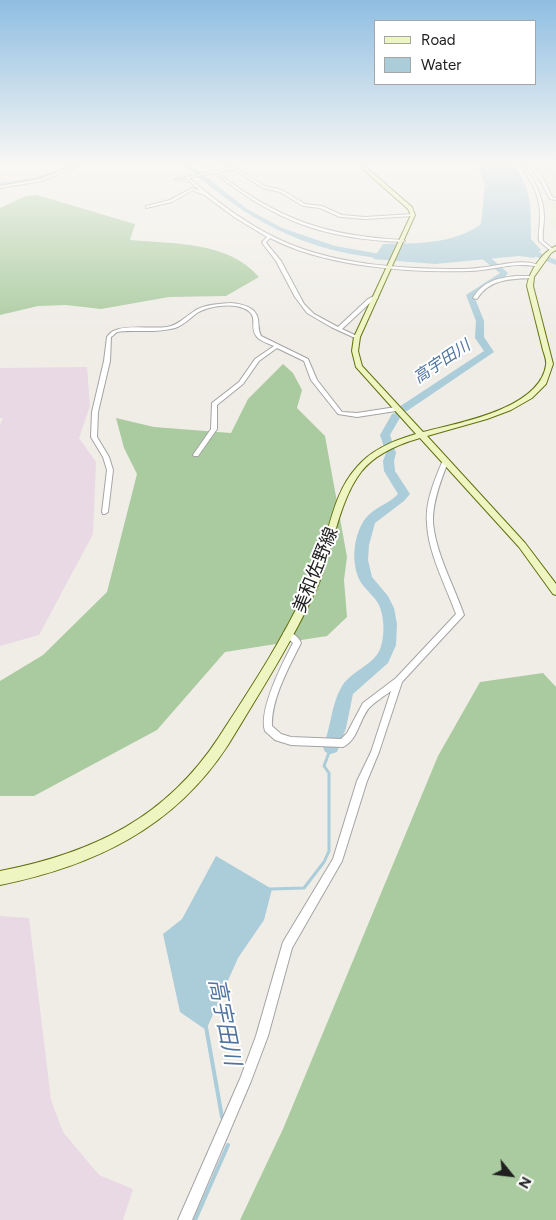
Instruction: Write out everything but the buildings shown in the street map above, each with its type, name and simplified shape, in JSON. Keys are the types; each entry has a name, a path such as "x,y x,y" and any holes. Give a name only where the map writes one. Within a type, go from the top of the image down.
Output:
{"street":[{"path":"240,219 291,246 322,255 391,267 455,270 498,267 521,262 539,265"},
{"path":"290,219 360,239 402,242"},
{"path":"411,219 391,267 357,337 354,351 359,366 522,546 556,591"},
{"path":"475,298 482,289 503,278 531,277 552,250 541,242 542,219"},
{"path":"270,236 264,242 265,244 283,265 294,290 308,311 357,337"},
{"name":"美和佐野線","path":"0,878 28,874 90,854 145,822 169,804 190,784 218,748 287,634 322,567 347,486 367,461 389,447 421,434 512,407 530,397 545,382 549,370 549,358 531,293 531,277"},
{"path":"340,328 370,300 376,297"},
{"path":"105,512 110,470 106,457 94,437 96,402 107,361 110,335 127,330 174,327 202,309 238,306 248,308 254,314 257,321 256,333 260,338 306,360 314,380 341,414 357,415 396,409"},
{"path":"196,455 214,429 214,404 241,383 257,360 277,346"},
{"path":"287,634 296,640 297,643 279,682 267,725 274,734 285,740 340,744 350,736 366,706 399,680 460,615 438,554 430,521 441,471 446,460"},
{"path":"185,1220 245,1081 262,1036 287,946 337,861 362,781 375,752 399,680"}],"shaded area":[{"path":"87,367 90,406 79,438 96,462 93,534 39,635 0,646 0,425 3,418 0,418 0,368"},
{"path":"0,916 29,918 51,1100 63,1132 99,1175 133,1189 123,1220 0,1220"}],"green space":[{"path":"0,219 118,219 135,224 130,240 199,246 232,257 246,265 259,277 226,296 169,297 101,309 66,305 38,306 0,315"},
{"path":"550,219 556,219 556,226 550,224"},
{"path":"283,364 293,373 302,390 297,408 325,436 347,557 344,580 347,617 327,636 225,652 157,730 34,796 0,796 0,681 43,655 107,592 137,474 124,448 116,418 154,427 231,433 248,399"},
{"path":"543,673 556,687 556,1220 240,1220 283,1129 438,756 480,682"}],"water":[{"path":"482,219 531,219 531,239 541,250 534,258 519,256 435,264 373,259 383,244 434,242 459,236 481,224"},
{"path":"216,856 272,889 264,920 238,958 206,1030 180,1012 163,934 182,919"}],"waterway":[{"path":"259,219 280,230 316,244 334,249 393,257"},
{"path":"520,247 556,263"},
{"name":"高宇田川","path":"403,409 489,352 483,341 479,338 480,321 470,295 501,277 504,273 480,253"},
{"name":"高宇田川","path":"331,747 348,689 358,678 377,664 387,652 389,645 390,624 387,608 366,579 362,567 362,545 367,526 371,520 404,494 390,471 389,461 391,453 385,435 396,416"},
{"name":"高宇田川","path":"270,889 304,888 324,862 329,851 329,773 324,766 331,747"},
{"name":"高宇田川","path":"206,1027 222,1117"},
{"name":"高宇田川","path":"195,1220 228,1145"}]}
